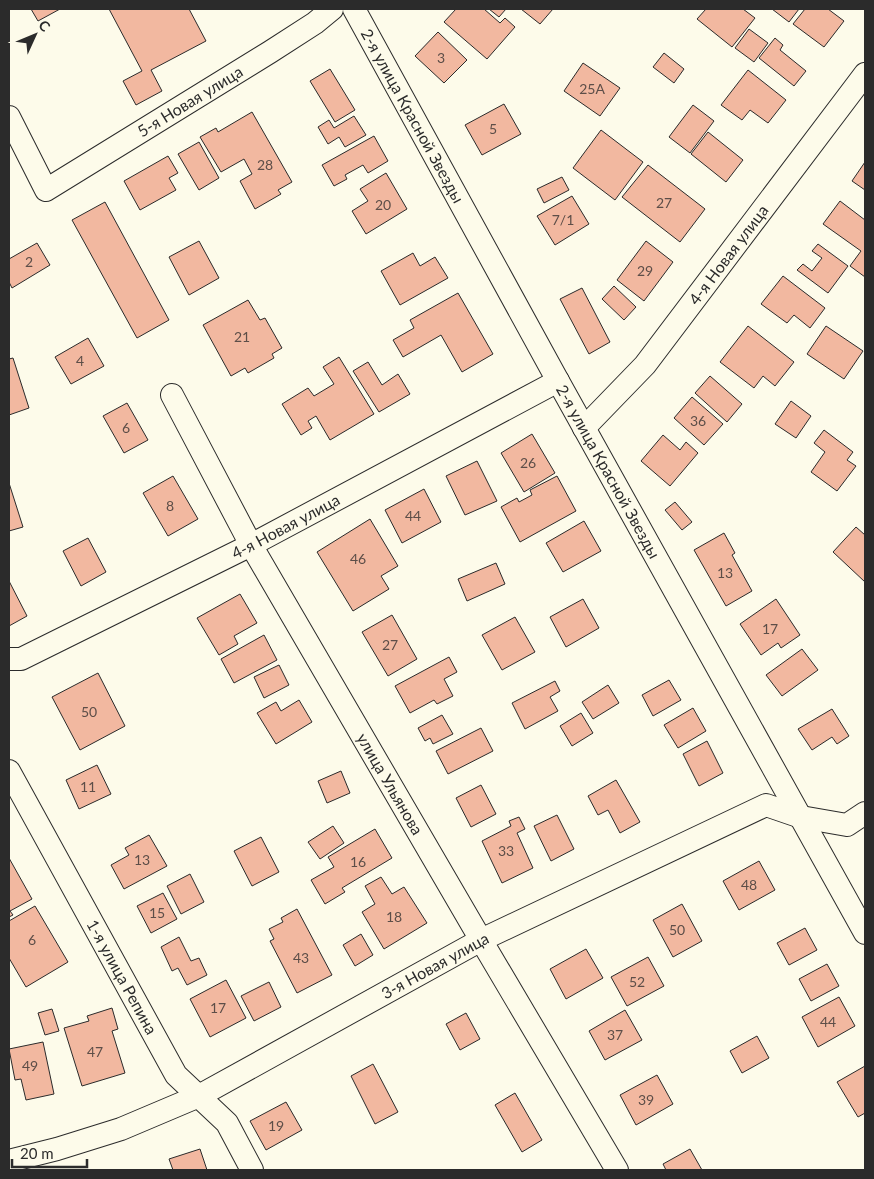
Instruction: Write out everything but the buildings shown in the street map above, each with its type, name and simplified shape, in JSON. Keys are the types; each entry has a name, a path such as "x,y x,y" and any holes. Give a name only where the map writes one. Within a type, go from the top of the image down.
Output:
{"street":[{"name":"5-я Новая улица","path":"9,117 46,190 270,52 315,23 332,9"},
{"name":"2-я улица Красной Звезды","path":"354,9 558,381 865,933"},
{"name":"4-я Новая улица","path":"584,428 645,365 865,74"},
{"name":"4-я Новая улица","path":"9,659 21,659 251,546 558,381"},
{"name":"улица Ульянова","path":"172,395 251,546 617,1170"},
{"name":"1-я улица Репина","path":"9,770 176,1075 227,1123 252,1170"},
{"name":"3-я Новая улица","path":"9,1160 57,1149 121,1129 198,1096 481,940 766,806 801,817 847,825 865,813"}]}
